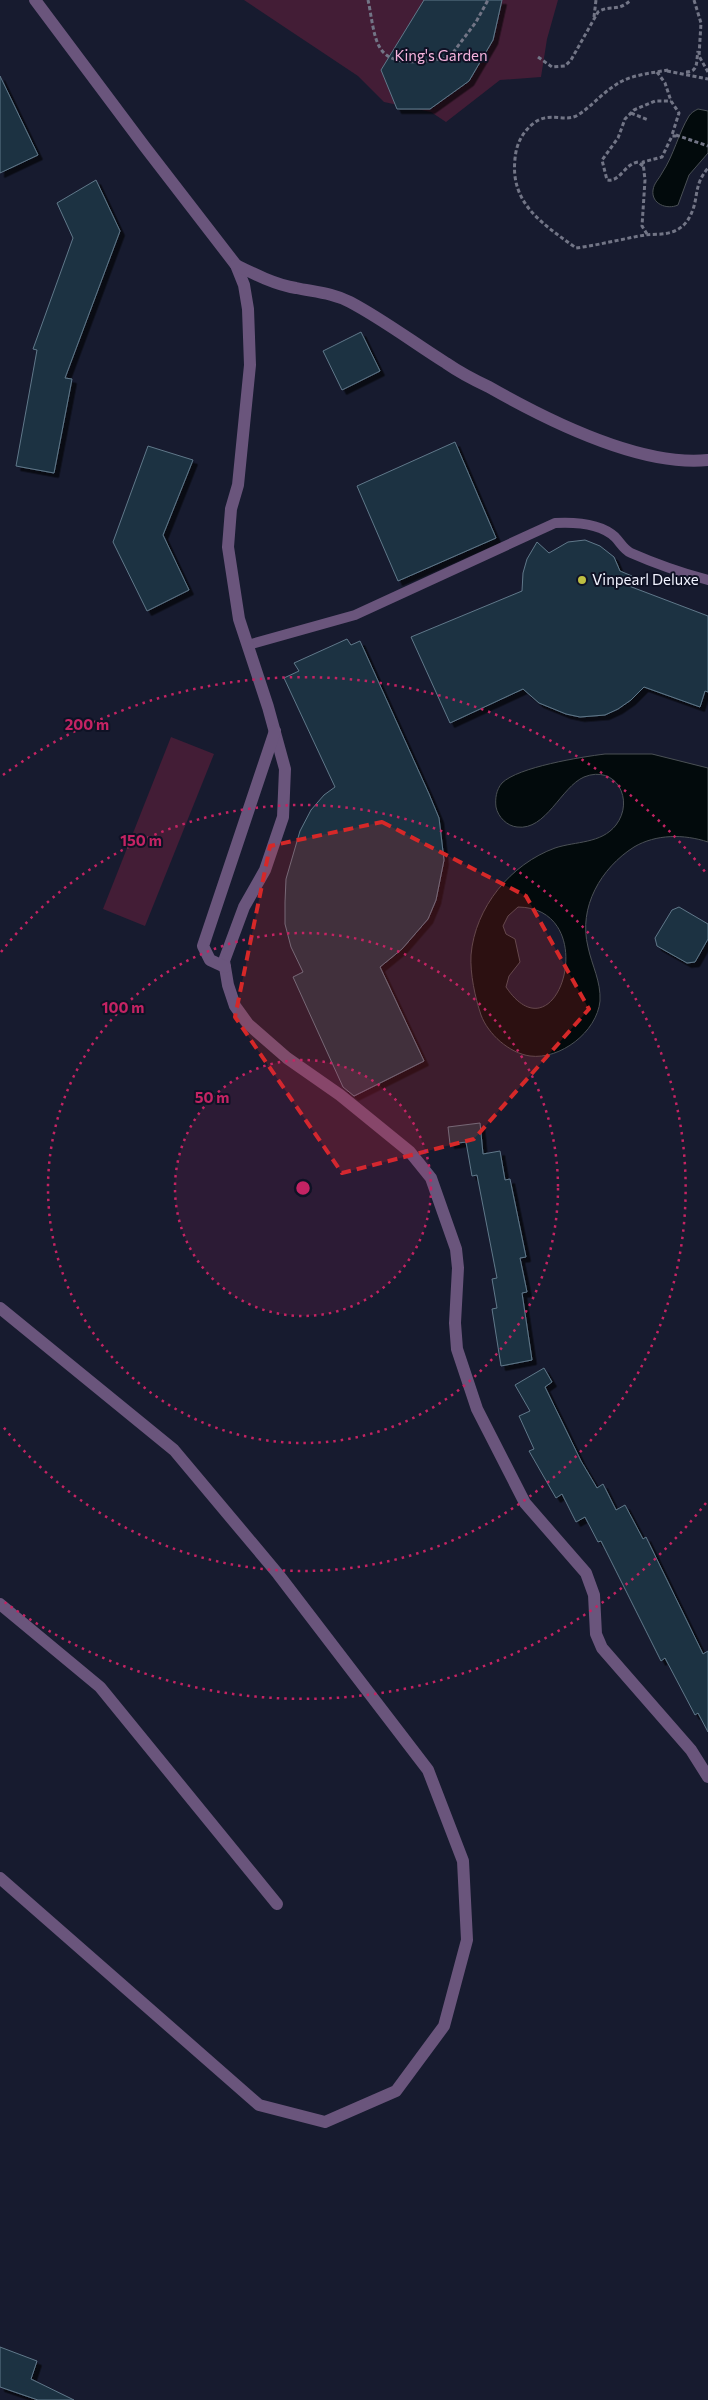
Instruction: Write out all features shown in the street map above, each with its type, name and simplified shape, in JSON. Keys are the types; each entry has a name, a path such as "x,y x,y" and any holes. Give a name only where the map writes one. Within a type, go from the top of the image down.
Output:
{"street":[{"path":"36,0 145,147 236,265 244,285 248,309 250,365 238,486 231,509 228,547 239,619 275,731 285,769 283,817 265,870 244,907 224,961 228,985 235,1006 248,1024 287,1058 340,1095 410,1152 431,1178 456,1249 458,1268 455,1323 457,1349 477,1409 526,1503 586,1573 594,1595 596,1634 602,1648 691,1750 708,1778"},
{"path":"236,265 254,274 295,288 332,294 349,301 391,325 447,364 527,409 604,441 658,457 689,462 708,460"},
{"path":"225,967 210,960 203,946 275,731"},
{"path":"0,1308 174,1450 278,1574 428,1770 463,1861 467,1940 444,2026 396,2090 325,2122 259,2105 0,1878"},
{"path":"0,1604 100,1687 277,1904"},
{"path":"691,1750 708,1762"}],"lane":[{"path":"248,645 355,615 555,523 576,522 594,527 613,535 628,552 676,571 708,580"}],"path":[{"path":"368,0 379,47 385,53 405,63 449,58 476,22 488,0"},
{"path":"594,19 596,0"},
{"path":"538,57 552,66 565,66 571,60 594,19 602,9 621,8 630,0"},
{"path":"690,0 697,6"},
{"path":"695,0 701,23 695,68 688,72 668,70 617,83 575,117 546,116 534,123 520,137 513,173 518,193 536,218 576,248 648,235 671,233 688,221 694,209 700,178 708,168"},
{"path":"698,48 701,62 708,72"},
{"path":"678,71 708,78"},
{"path":"648,235 642,226 644,180 642,166 644,160 659,158 665,154 678,113 671,101 669,91 658,73"},
{"path":"642,166 640,162 632,163 612,181 607,180 602,160 613,147 625,119 631,113 647,103 662,100 671,101"},
{"path":"631,113 648,120"},
{"path":"674,130 678,136"},
{"path":"672,136 678,136 708,146"}],"highlighted area":[{"path":"382,822 526,896 589,1009 474,1139 342,1173 235,1017 270,846"}],"green space":[{"name":"King's Garden","path":"244,0 558,0 547,39 541,77 500,80 446,122 431,112 384,102 358,76"},
{"path":"171,737 214,754 145,926 103,909"}],"shaded area":[{"path":"698,109 708,111 708,153 689,175 678,205 669,207 661,205 653,195 655,183 670,159 689,116"},
{"path":"605,754 652,754 708,768 708,842 680,837 651,840 634,847 611,866 595,890 589,903 586,917 588,947 598,980 600,994 597,1012 592,1023 575,1042 565,1049 541,1056 522,1054 500,1042 484,1022 481,1015 471,970 474,937 480,920 498,890 510,876 524,865 539,855 555,848 596,839 610,831 616,825 621,815 624,805 623,795 613,780 605,776 595,774 584,777 568,790 545,816 527,826 517,827 506,823 499,814 496,807 496,795 502,783 521,772 566,760","holes":["518,907 544,914 560,931 566,953 564,976 555,996 542,1007 525,1006 506,987 509,976 520,962 515,939 506,934 503,926 508,916"]}],"building":[{"path":"424,0 502,0 493,40 469,81 430,109 397,109 381,70"},
{"path":"0,76 38,155 0,173"},
{"path":"96,180 120,231 65,378 72,379 54,473 16,466 37,350 33,349 73,238 57,203"},
{"path":"361,332 380,371 342,390 323,351"},
{"path":"455,442 496,538 398,581 357,486"},
{"path":"148,446 193,460 163,535 189,590 147,611 113,542"},
{"path":"585,540 600,546 614,557 620,571 632,576 629,586 708,616 708,692 705,691 700,707 644,687 631,700 618,709 605,715 580,717 566,714 539,703 523,689 450,723 411,637 522,591 523,573 527,559 537,542 549,553 568,542"},
{"path":"347,639 351,645 360,641 429,794 439,818 444,860 436,900 428,919 402,949 380,967 424,1061 354,1096 343,1087 293,977 303,972 291,947 285,924 286,879 300,831 311,810 324,795 335,787 284,678 299,671 294,663"},
{"path":"679,907 708,924 708,939 695,962 687,963 657,946 655,938 672,910"},
{"path":"480,1123 483,1154 500,1151 505,1180 510,1179 526,1257 520,1258 527,1292 522,1293 532,1360 501,1366 492,1309 497,1308 492,1279 497,1278 477,1175 472,1176 466,1142 450,1144 448,1127"},
{"path":"544,1368 552,1382 545,1387 581,1461 597,1488 603,1484 616,1510 625,1505 643,1539 646,1537 703,1654 708,1651 708,1732 698,1713 695,1715 665,1658 661,1661 601,1541 598,1542 585,1517 576,1522 562,1494 556,1498 529,1451 534,1449 519,1416 530,1411 515,1385"},
{"path":"0,2347 37,2361 31,2379 74,2400 38,2400 0,2387"}],"place":[{"name":"Vinpearl Deluxe","path":"582,580"}]}
